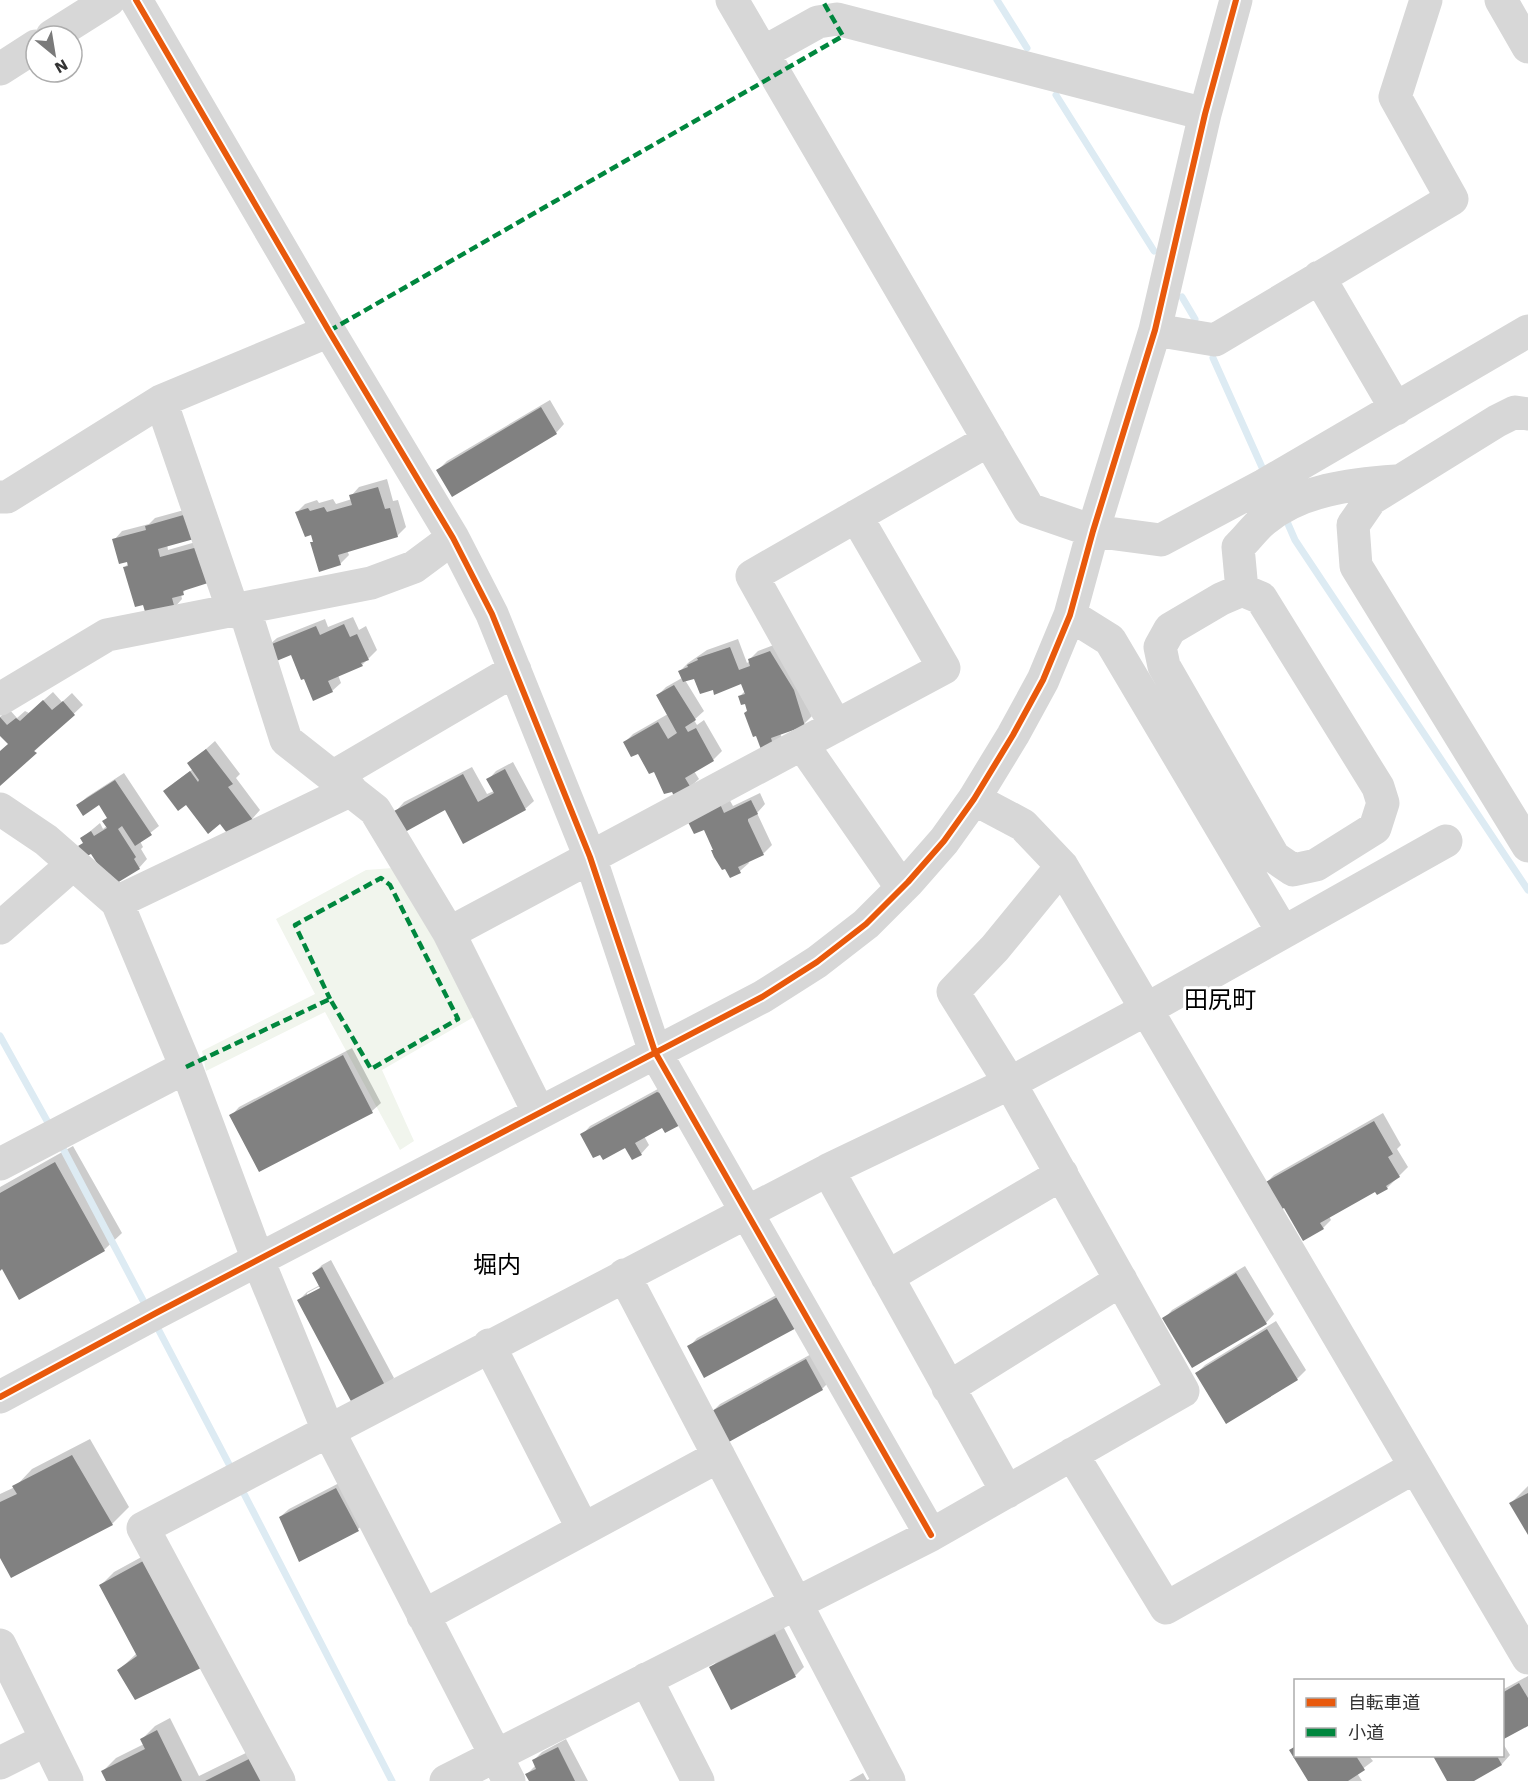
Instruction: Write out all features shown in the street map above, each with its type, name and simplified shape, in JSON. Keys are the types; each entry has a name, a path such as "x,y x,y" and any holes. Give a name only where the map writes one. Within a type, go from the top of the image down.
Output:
{"street":[{"path":"71,24 109,0"},
{"path":"136,0 329,332 453,538 492,614 590,857 655,1052 931,1535"},
{"path":"732,0 1029,509 1093,531 1161,540 1282,486 1396,409 1528,331"},
{"path":"0,1397 762,997 817,962 866,924 944,841 974,799 1013,735 1043,680 1070,615 1093,531 1155,330 1205,114 1236,0"},
{"path":"1155,330 1215,340 1452,199 1395,97 1426,0"},
{"path":"1501,0 1528,47"},
{"path":"764,52 818,22 837,19 1205,114"},
{"path":"0,69 24,54"},
{"path":"1319,277 1396,409"},
{"path":"0,497 7,497 161,401 329,332"},
{"path":"161,401 233,610 248,617 286,740 375,810 449,933 539,1113"},
{"path":"1524,410 1371,499 1353,525 1356,566 1528,846"},
{"path":"836,726 752,576 988,440"},
{"path":"1282,486 1339,487 1401,480"},
{"path":"1242,590 1238,548 1264,520 1282,486"},
{"path":"449,933 944,668 856,516"},
{"path":"0,699 107,635 371,582 414,567 453,538"},
{"path":"1242,590 1261,598 1378,787 1383,803 1375,828 1316,865 1293,870 1274,857 1164,666 1160,647 1170,629 1221,599 1242,590"},
{"path":"1070,615 1110,640 1282,932"},
{"path":"117,903 342,783 515,670"},
{"path":"802,744 902,888"},
{"path":"974,799 1023,825 1062,866 1528,1658"},
{"path":"0,809 46,840 117,903 186,1067 258,1260 328,1430 502,1768"},
{"path":"279,1781 143,1528 489,1345 828,1170 1010,1083 1147,1010 1446,841"},
{"path":"0,928 73,864"},
{"path":"446,1781 502,1768 646,1679 931,1535 1183,1391 1010,1083 952,992 995,948 1062,866"},
{"path":"0,1164 186,1067"},
{"path":"828,1170 1007,1492"},
{"path":"887,1277 1062,1174"},
{"path":"624,1275 889,1781"},
{"path":"948,1388 1121,1280"},
{"path":"489,1345 583,1529"},
{"path":"1072,1454 1166,1608 1415,1467"},
{"path":"423,1616 718,1456"},
{"path":"0,1645 67,1781"},
{"path":"646,1679 698,1781"},
{"path":"0,1763 46,1740"}],"shaded area":[{"path":"393,868 479,1014 382,1070 414,1141 400,1150 325,1012 206,1071 202,1051 315,994 276,919 366,870"}],"building":[{"path":"541,407 557,434 452,497 436,470"},
{"path":"378,487 385,509 390,508 398,537 338,555 341,565 319,572 310,542 313,542 311,535 305,537 295,512 324,507 327,512 352,505 349,495"},
{"path":"187,514 194,539 158,549 160,557 198,547 208,583 183,591 184,595 172,598 175,609 146,615 143,605 135,607 123,567 128,566 127,562 119,564 112,539 146,530 145,526"},
{"path":"344,624 350,637 357,634 369,660 361,663 363,666 328,681 333,692 313,701 291,655 274,662 267,646 316,626 320,635"},
{"path":"730,647 739,670 750,666 748,659 770,651 794,690 805,726 771,738 774,748 762,752 756,736 753,737 744,713 747,711 745,704 741,705 738,696 745,694 741,684 714,695 713,690 700,694 694,679 683,682 678,671 688,667 687,665 698,660 697,658"},
{"path":"674,685 696,720 685,727 688,732 696,728 714,761 685,778 691,788 675,798 672,792 664,794 654,772 649,774 638,754 631,757 623,742 658,722 668,739 677,733 656,695"},
{"path":"43,700 52,710 63,701 75,715 34,751 37,753 0,786 0,751 8,744 0,736 0,717 7,725 16,718 20,721"},
{"path":"206,749 233,784 228,787 253,820 230,837 220,824 208,834 186,805 178,811 163,791 190,771 198,782 199,780 187,763"},
{"path":"505,769 526,810 463,844 445,810 405,832 394,811 463,774 478,802 494,793 486,779"},
{"path":"115,780 152,835 135,846 122,826 118,829 136,857 134,859 140,869 112,886 91,854 85,857 78,846 83,843 80,838 91,831 94,836 107,828 102,821 107,818 99,805 83,816 76,805"},
{"path":"751,800 758,814 748,821 764,855 738,867 741,873 730,878 714,857 704,830 694,834 687,820 720,804 724,813"},
{"path":"343,1055 373,1113 259,1172 229,1115"},
{"path":"657,1092 669,1096 684,1123 665,1133 662,1128 635,1143 642,1155 632,1160 625,1148 603,1160 600,1155 593,1158 580,1134"},
{"path":"1374,1121 1393,1154 1388,1157 1400,1177 1386,1186 1388,1189 1377,1195 1375,1192 1320,1223 1324,1229 1303,1241 1284,1208 1280,1210 1264,1183"},
{"path":"55,1162 105,1251 19,1300 2,1269 0,1271 0,1193"},
{"path":"322,1267 386,1387 353,1405 297,1300 320,1288 312,1273"},
{"path":"1236,1273 1267,1324 1192,1368 1162,1318"},
{"path":"783,1294 800,1326 704,1378 687,1346"},
{"path":"1267,1329 1298,1380 1226,1424 1195,1373"},
{"path":"806,1359 823,1390 727,1443 710,1412"},
{"path":"72,1455 113,1525 11,1578 0,1558 0,1502 17,1494 12,1486"},
{"path":"336,1488 359,1531 299,1562 279,1517"},
{"path":"1528,1493 1528,1535 1509,1503"},
{"path":"145,1560 201,1668 135,1700 117,1670 137,1656 99,1585"},
{"path":"775,1634 796,1677 731,1710 709,1667"},
{"path":"1519,1683 1528,1698 1528,1726 1504,1739 1504,1692"},
{"path":"157,1730 182,1781 106,1781 101,1771 145,1749 140,1739"},
{"path":"558,1747 575,1781 529,1781 525,1774 536,1769 532,1760"},
{"path":"1294,1747 1294,1757 1357,1757 1365,1770 1348,1781 1308,1781 1289,1750"},
{"path":"255,1756 267,1781 205,1781"},
{"path":"1434,1757 1498,1757 1502,1765 1474,1781 1447,1781"}],"waterway":[{"path":"997,0 1027,48"},
{"path":"1056,95 1154,251"},
{"path":"1182,297 1195,319"},
{"path":"1213,358 1265,474"},
{"path":"1285,517 1295,540 1528,890"},
{"path":"0,1036 51,1128"},
{"path":"60,1143 147,1308"},
{"path":"155,1323 232,1470"},
{"path":"240,1486 392,1781"}],"marked path":[{"path":"329,331 843,36 822,0"},
{"path":"186,1067 330,999 371,1069 458,1019 390,885 381,878 295,925 330,999"}],"cycle path":[{"path":"136,0 453,538 492,614 590,857 655,1052 931,1535"},
{"path":"0,1397 156,1313 762,997 817,962 866,924 908,882 944,841 974,799 1013,735 1043,680 1070,615 1093,531 1155,330 1205,114 1236,0"}],"district":[{"name":"田尻町","path":"1220,1000"},
{"name":"堀内","path":"497,1265"}]}
